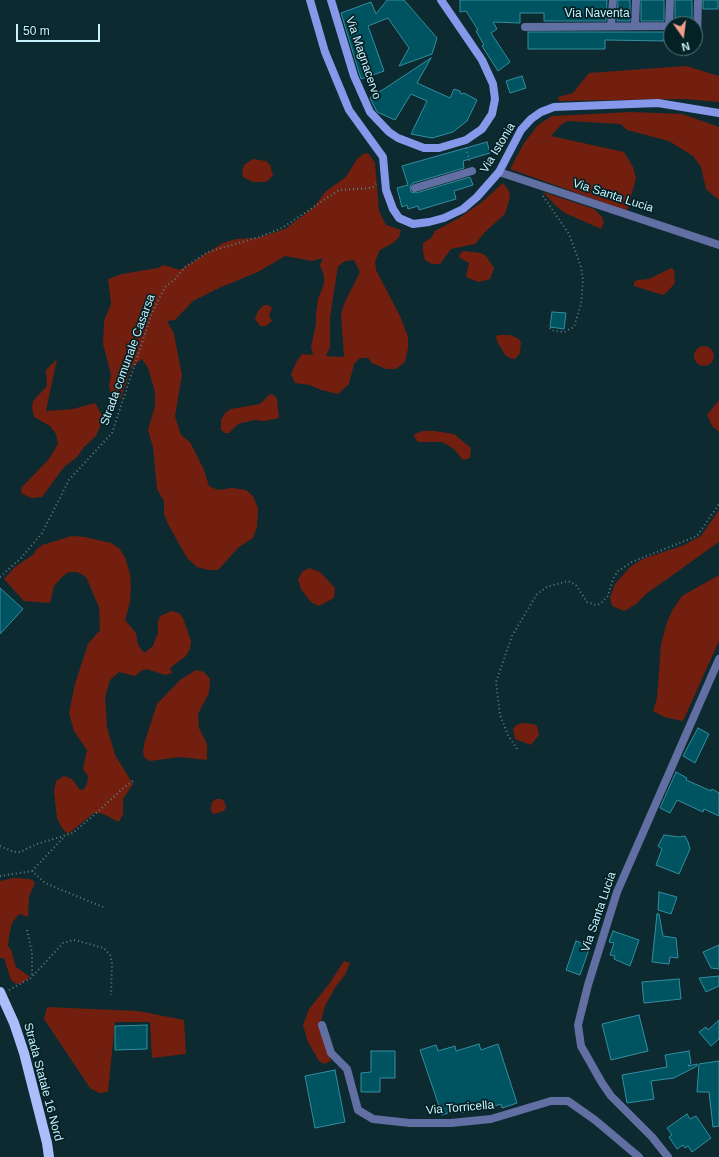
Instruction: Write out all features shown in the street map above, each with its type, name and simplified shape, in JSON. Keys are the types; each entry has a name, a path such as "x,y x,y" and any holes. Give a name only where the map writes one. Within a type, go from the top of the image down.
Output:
{"main road":[{"name":"Strada Statale 16 Nord","path":"0,993 14,1024 24,1053 47,1143 49,1157"}],"street":[{"name":"Via Istonia","path":"310,0 325,52 346,103 383,158 388,198 392,209 400,218 413,224 420,224 444,218 463,209 477,197 499,172 522,130 531,119 541,112 554,107 658,103 719,113"},
{"name":"Via Magnacervo","path":"331,0 354,76 370,112 389,132 398,138 424,148 439,148 463,141 482,129 492,114 495,99 493,84 482,60 441,0"},
{"path":"612,26 613,0"},
{"path":"635,26 636,0"},
{"name":"Via Naventa","path":"525,27 669,26 670,0"},
{"path":"698,0 698,16"},
{"path":"700,110 719,118"},
{"path":"415,188 472,171"},
{"name":"Via Santa Lucia","path":"499,172 719,245"},
{"name":"Via Santa Lucia","path":"668,1157 652,1137 611,1096 602,1083 581,1046 578,1025 588,984 617,892 719,659"},
{"name":"Via Torricella","path":"322,1025 331,1053 347,1069 358,1110 373,1119 410,1124 451,1123 491,1119 551,1101 568,1101 595,1120 639,1157"}],"path":[{"name":"Strada comunale Casarsa","path":"0,577 21,558 42,533 69,480 112,433 152,313 165,287 175,279 185,267 208,252 259,237 282,228 339,190 372,188 378,178"},
{"path":"538,184 539,190 569,234 582,267 583,280 581,304 574,327 564,332 554,331 547,326"},
{"path":"517,749 508,735 500,715 496,682 512,636 537,594 547,587 568,581 576,585 587,602 596,605 600,604 608,596 613,579 618,571 632,562 697,536 719,504"},
{"path":"0,876 32,871 66,836 84,824 122,789 133,781"},
{"path":"0,846 14,852 20,852 37,844 66,836"},
{"path":"32,871 45,883 103,907"},
{"path":"27,930 32,953 32,977"},
{"path":"0,993 28,981 63,943 74,940 94,944 104,948 110,955 112,973 111,995"}],"shaded area":[{"path":"686,66 719,76 719,102 685,99 559,101 558,97 573,93 589,73"},
{"path":"631,112 682,114 719,127 719,200 706,189 701,167 693,156 669,141 627,130 621,124 567,121 551,136 624,152 633,167 636,178 627,211 510,169 524,143 538,125 552,116"},
{"path":"368,153 375,163 379,211 386,225 401,230 399,237 393,243 380,250 375,261 376,270 400,316 408,337 408,348 405,362 396,369 386,369 372,363 368,358 360,358 354,364 349,384 338,394 321,390 310,385 295,383 291,374 297,361 302,354 313,355 311,347 316,324 318,299 324,284 324,276 320,265 323,258 312,261 285,256 258,272 219,288 193,301 175,320 167,321 174,334 182,375 175,416 181,435 190,442 204,470 209,486 218,490 232,488 246,490 253,496 258,508 257,527 253,538 239,547 218,570 208,570 197,567 187,558 168,524 164,514 164,501 157,489 153,447 148,430 155,406 155,392 148,368 142,359 131,368 121,398 113,403 109,386 111,374 103,344 104,321 111,304 108,279 122,274 158,268 164,265 180,270 223,243 236,239 257,238 285,229 314,207 326,191 346,177 357,159 363,154","holes":["354,260 360,272 344,304 341,314 344,357 326,356 330,347 330,318 338,266 345,261"]},
{"path":"253,159 266,161 270,165 273,175 269,180 265,182 253,182 243,177 242,173 244,165"},
{"path":"503,183 509,191 510,197 505,214 486,231 475,244 451,249 440,264 432,264 425,260 423,243 431,238 435,231 459,218 482,202"},
{"path":"543,192 594,209 602,217 604,222 601,229 565,213"},
{"path":"463,251 481,253 486,256 494,268 490,279 479,282 466,276 469,263 460,258 459,255"},
{"path":"671,268 674,270 675,283 663,295 634,286 634,282 637,280 649,279"},
{"path":"264,305 268,305 272,308 269,316 272,321 266,326 260,326 255,319 258,311"},
{"path":"510,335 519,339 521,343 520,353 515,359 505,355 497,341 496,336"},
{"path":"704,346 711,349 714,356 711,363 704,366 697,363 694,356 697,349"},
{"path":"57,359 46,411 73,409 95,403 102,415 101,424 96,436 84,447 77,457 64,467 42,497 32,498 22,494 21,488 49,459 58,444 56,434 50,426 34,417 32,408 33,401 47,386 46,370"},
{"path":"270,394 274,395 277,399 279,418 264,421 254,420 238,424 229,433 225,433 221,430 221,420 225,413 231,409 260,404"},
{"path":"719,400 719,432 712,426 707,415"},
{"path":"423,431 454,434 471,448 470,458 463,460 454,449 442,442 418,442 414,437 415,434"},
{"path":"719,510 719,542 646,594 635,605 624,611 612,606 610,598 615,584 631,566 645,558 682,546 701,536"},
{"path":"72,536 85,537 111,543 119,548 125,557 130,574 131,587 130,602 125,620 136,633 138,645 144,653 153,646 158,633 158,622 160,616 172,611 179,613 183,618 191,641 190,649 186,656 170,668 172,673 165,675 147,669 141,671 135,676 119,672 110,680 105,697 107,727 115,755 133,784 123,799 123,814 119,822 101,813 94,813 68,834 62,828 57,818 54,792 56,781 64,776 72,779 80,790 84,789 87,784 88,776 83,769 87,750 74,731 69,713 75,684 88,644 100,630 99,607 86,577 77,572 69,572 54,586 50,603 24,601 4,579 15,567 34,554 42,545"},
{"path":"309,568 320,572 335,588 334,598 319,606 311,602 301,589 298,579 302,572"},
{"path":"719,575 719,641 683,721 664,717 653,711 657,698 661,644 667,622 673,609 682,596"},
{"path":"196,670 204,672 210,679 209,693 198,714 199,728 207,744 207,760 180,757 150,761 144,757 143,751 157,704 180,680"},
{"path":"521,723 533,724 537,726 539,735 531,745 515,739 513,730 515,726"},
{"path":"216,799 221,799 224,801 226,807 224,811 214,814 212,813 211,808 212,802"},
{"path":"14,878 30,879 35,882 29,897 28,917 19,914 12,923 9,936 8,946 11,950 16,967 29,976 29,978 22,983 16,984 11,980 4,958 0,958 0,881"},
{"path":"344,961 350,963 345,975 336,986 325,1006 321,1021 331,1061 324,1064 319,1061 308,1042 303,1025 309,1009 329,984"},
{"path":"47,1007 138,1011 184,1020 186,1054 152,1058 150,1022 115,1022 108,1092 99,1093 90,1088 44,1019"}],"building":[{"path":"387,0 404,0 437,38 432,54 399,66 409,48 388,18 368,26 384,71 361,79 341,13 371,2 376,14"},
{"path":"460,0 607,0 606,21 544,21 544,13 520,13 520,23 493,22 497,29 491,33 510,62 498,71 482,46 484,45 476,31 478,30 466,11 460,12"},
{"path":"618,0 630,0 630,21 617,21"},
{"path":"641,0 664,0 663,21 641,21"},
{"path":"675,0 692,0 692,16 675,16"},
{"path":"703,0 718,0 718,9 703,9"},
{"path":"528,32 663,32 663,41 605,40 605,49 528,49"},
{"path":"431,58 417,83 450,98 454,89 460,91 461,94 464,93 477,100 467,121 453,132 432,138 411,134 427,101 411,94 395,120 377,112 370,98 374,93 381,91"},
{"path":"522,76 526,88 510,93 506,81"},
{"path":"487,142 490,153 463,161 464,168 413,183 410,186 411,192 416,193 470,177 473,185 454,191 456,199 419,210 418,206 408,209 407,205 402,207 397,188 408,185 402,166"},
{"path":"552,312 566,313 564,329 550,327"},
{"path":"0,588 23,609 0,634"},
{"path":"698,728 709,734 695,763 683,756"},
{"path":"676,772 687,778 686,780 719,793 719,816 704,809 703,812 677,800 670,813 660,808"},
{"path":"664,835 679,837 685,836 688,842 690,849 679,874 656,865 662,849 658,846"},
{"path":"659,892 677,897 671,914 658,910"},
{"path":"657,914 659,914 663,936 676,938 678,958 670,957 669,964 652,962"},
{"path":"613,931 639,940 630,966 614,959 615,956 610,955 614,943 609,942"},
{"path":"576,941 590,946 580,975 566,970"},
{"path":"719,945 719,969 711,968 703,952"},
{"path":"719,976 719,986 706,992 699,978"},
{"path":"679,979 681,999 644,1003 642,982"},
{"path":"639,1015 648,1051 611,1060 602,1024"},
{"path":"719,1020 719,1039 711,1046 699,1032 706,1027 708,1030"},
{"path":"147,1025 147,1049 115,1050 115,1026"},
{"path":"479,1044 481,1050 498,1044 517,1103 502,1108 501,1104 483,1110 481,1106 461,1113 460,1109 442,1115 420,1050 436,1045 438,1051 455,1046 456,1051"},
{"path":"371,1051 395,1051 395,1078 380,1078 380,1092 361,1092 361,1073 371,1072"},
{"path":"689,1051 691,1063 688,1066 697,1064 697,1066 674,1078 651,1081 654,1099 627,1103 622,1075 667,1067 665,1055"},
{"path":"719,1061 719,1126 713,1127 709,1092 697,1092 699,1064"},
{"path":"335,1070 345,1122 315,1128 305,1076"},
{"path":"687,1114 690,1119 696,1116 711,1138 692,1152 688,1146 685,1148 683,1145 677,1149 669,1137 672,1135 667,1128"}]}
